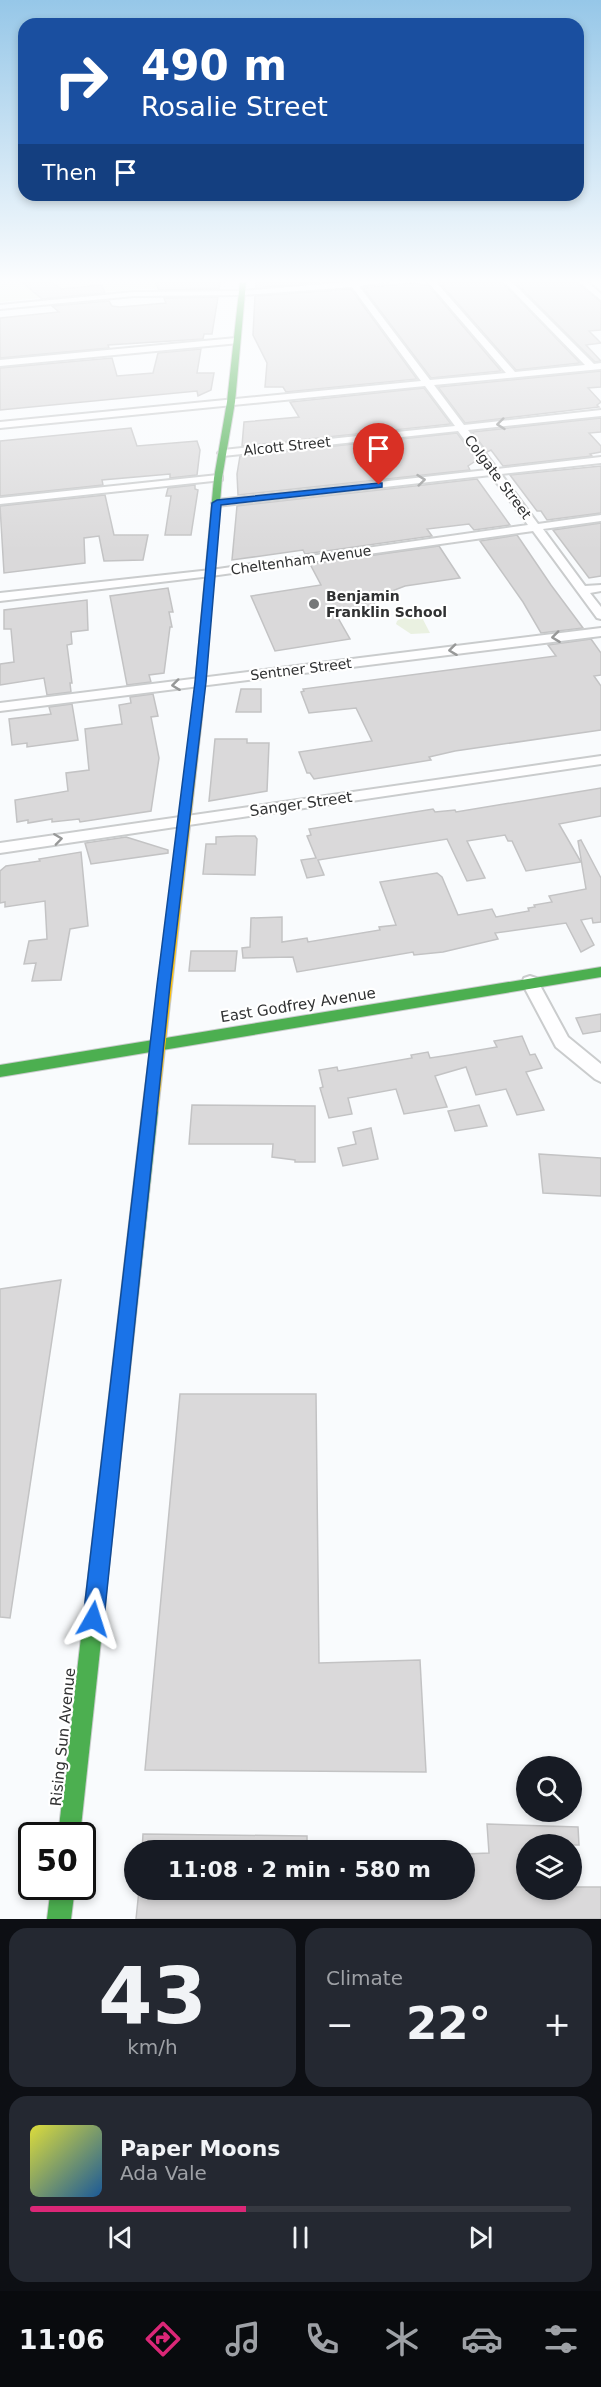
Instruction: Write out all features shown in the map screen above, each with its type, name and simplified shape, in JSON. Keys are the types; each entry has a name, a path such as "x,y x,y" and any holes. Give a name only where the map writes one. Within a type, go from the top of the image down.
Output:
{"main road":[{"name":"Rising Sun Avenue","path":"71,1822 182,821 201,682 218,478 231,402 233,372"},
{"name":"East Godfrey Avenue","path":"0,1071 601,972"},
{"path":"59,1919 61,1900"}],"street":[{"name":"Colgate Street","path":"418,372 601,615"},
{"path":"510,372 513,375"},
{"path":"0,425 545,372"},
{"name":"Alcott Street","path":"223,453 601,413"},
{"path":"217,503 601,460"},
{"path":"0,501 218,478"},
{"name":"Cheltenham Avenue","path":"0,597 211,573 601,518"},
{"path":"582,590 601,588"},
{"name":"Sentner Street","path":"0,707 601,632"},
{"name":"Sanger Street","path":"0,848 601,760"},
{"path":"530,983 562,1042 601,1074"}],"green space":[{"path":"416,606 430,633 411,634 396,624 403,617 403,609"}],"building":[{"path":"0,372 116,372 117,376 153,373 214,373 211,390 198,396 197,391 0,410"},
{"path":"266,372 412,372 417,379 286,392 283,387 265,387"},
{"path":"426,372 495,372 431,378"},
{"path":"601,372 601,387 588,388 601,402 597,405 599,407 465,423 438,387"},
{"path":"424,388 451,424 242,446 244,422 299,417 290,402"},
{"path":"601,418 601,432 589,433 601,446 601,452 590,454 592,456 503,466 491,450 487,452 472,432"},
{"path":"131,428 137,446 197,441 200,450 197,475 170,478 170,474 102,480 103,485 0,496 0,441"},
{"path":"457,433 477,460 468,466 470,470 238,495 237,474 240,456"},
{"path":"601,466 601,513 547,520 541,511 537,511 510,475"},
{"path":"477,479 510,525 474,530 469,524 427,529 432,536 305,554 303,550 232,560 237,506"},
{"path":"195,485 195,489 198,490 191,535 165,535 171,496 166,496 168,488"},
{"path":"105,495 114,535 148,535 143,560 104,561 99,536 84,538 85,563 4,573 0,506"},
{"path":"601,523 601,576 589,578 553,530"},
{"path":"517,535 583,628 541,633 523,602 480,541"},
{"name":"Benjamin Franklin School","path":"439,546 460,578 405,586 371,599 378,610 337,616 350,639 275,651 251,596 321,585 310,564"},
{"path":"168,588 173,612 169,612 172,627 170,627 164,673 149,675 151,682 127,685 110,596"},
{"path":"87,600 88,630 71,632 72,644 67,645 71,692 47,695 44,678 0,685 0,664 14,662 11,629 4,629 4,610"},
{"path":"591,639 601,653 601,675 594,676 601,686 601,730 455,751 429,757 431,760 314,779 310,773 307,773 299,752 372,741 356,708 309,713 301,692 304,691 303,689 556,656 548,645"},
{"path":"241,689 261,689 261,712 236,712"},
{"path":"153,694 158,716 151,717 159,758 151,811 80,822 79,819 52,822 52,819 28,823 28,820 17,822 15,800 68,791 66,773 89,770 85,729 122,724 119,705 131,703 130,697"},
{"path":"72,704 78,740 27,747 27,743 12,745 9,719 51,714 49,707"},
{"path":"215,739 247,739 247,743 269,743 267,791 209,801"},
{"path":"601,788 601,816 559,824 581,862 526,871 512,841 508,841 505,835 467,841 485,878 467,881 447,839 318,860 324,875 307,878 301,860 316,858 307,836 311,835 309,829 433,809 435,812 455,810 456,812"},
{"path":"255,836 257,839 255,875 203,874 206,844 216,844 216,837"},
{"path":"126,837 168,850 168,853 91,864 85,843"},
{"path":"581,840 601,878 601,922 593,923 592,918 581,920 594,945 581,952 566,923 495,933 498,939 443,952 414,955 413,952 297,972 293,957 243,958 242,948 250,947 251,918 282,917 282,942 307,938 308,942 380,930 379,927 396,925 380,882 437,873 442,877 458,915 492,909 496,917 529,911 528,908 535,907 534,905 552,902 549,896 586,889 578,841"},
{"path":"81,852 88,926 70,929 61,980 32,981 36,963 24,964 29,941 47,939 45,901 5,907 5,902 0,903 0,871 6,866"},
{"path":"191,951 237,951 235,971 189,971"},
{"path":"601,1014 601,1031 583,1034 576,1018"},
{"path":"522,1036 530,1055 535,1054 542,1068 526,1072 544,1110 517,1115 506,1089 476,1095 466,1067 435,1076 447,1107 404,1114 396,1089 348,1098 352,1114 329,1118 320,1088 323,1087 319,1070 337,1067 338,1071 412,1058 411,1055 428,1052 430,1058 450,1055 497,1047 494,1041"},
{"path":"192,1105 315,1106 315,1162 295,1162 295,1160 272,1157 273,1144 189,1144"},
{"path":"479,1105 487,1126 455,1131 448,1111"},
{"path":"371,1128 378,1159 343,1166 338,1148 356,1144 353,1132"},
{"path":"539,1154 601,1158 601,1196 543,1193"},
{"path":"61,1280 10,1618 0,1617 0,1289"},
{"path":"180,1394 316,1394 319,1663 420,1660 426,1772 145,1770"},
{"path":"487,1824 578,1827 578,1834 516,1834 516,1900 582,1900 582,1887 601,1887 601,1919 136,1919 138,1900 475,1900 475,1854 489,1853"},
{"path":"143,1834 307,1836 307,1840 143,1840"}],"traffic: fast":[{"path":"197,719 218,478 234,372"},
{"path":"0,1071 601,972"},
{"path":"71,1822 150,1111"},
{"path":"59,1919 61,1900"}],"traffic: slow":[{"path":"150,1111 197,719"}],"place":[{"name":"Benjamin Franklin School","path":"314,604"}],"route":[{"path":"93,1619 182,821 201,682 217,503 379,485"}]}
